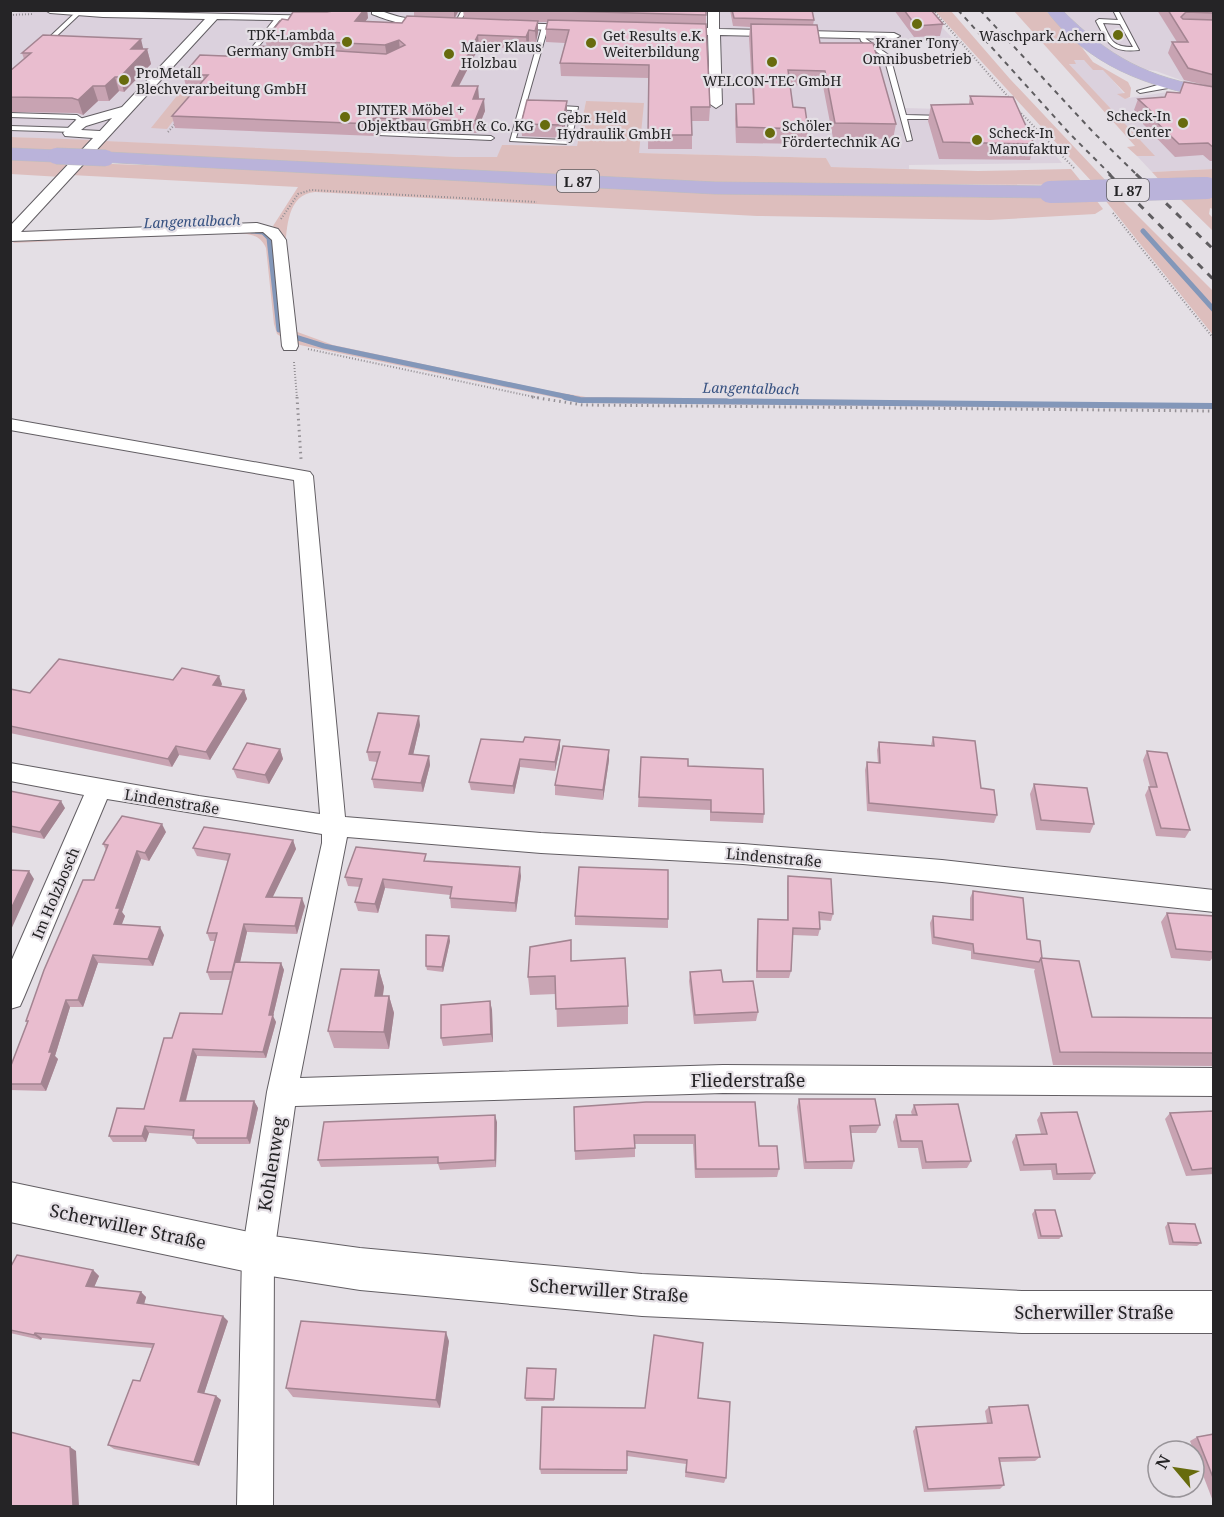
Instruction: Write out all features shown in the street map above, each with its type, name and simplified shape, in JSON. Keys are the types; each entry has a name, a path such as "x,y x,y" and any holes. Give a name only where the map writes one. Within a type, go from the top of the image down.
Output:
{"main road":[{"path":"1053,10 1099,54 1132,73 1176,86 1214,93"},
{"name":"L 87","path":"10,154 715,188 1050,192 1210,188"}],"street":[{"path":"50,10 78,13 337,18"},
{"path":"713,10 716,104"},
{"path":"361,15 379,11 401,21 461,25"},
{"path":"10,236 214,16"},
{"path":"489,26 590,28"},
{"path":"658,30 894,36"},
{"path":"103,135 70,133 79,126 127,109"},
{"path":"10,236 257,227 269,229 276,234 290,346"},
{"path":"10,424 303,476 334,826"},
{"name":"Lindenstraße","path":"10,772 99,789 334,826 541,843 743,854 942,871 1214,901"},
{"name":"Im Holzbosch","path":"10,997 99,789"},
{"name":"Kohlenweg","path":"255,1506 258,1254 282,1092 335,843 334,826"},
{"name":"Fliederstraße","path":"282,1092 723,1079 1214,1082"},
{"name":"Scherwiller Straße","path":"10,1202 258,1254 360,1269 642,1295 1022,1312 1214,1312"}],"lane":[{"path":"461,25 465,10"},
{"path":"1115,10 1137,50 1116,49 1111,45 1099,21 1121,22"},
{"path":"37,52 78,13"},
{"path":"278,56 252,54 279,17"},
{"path":"523,106 576,108 568,142 513,140 545,27"},
{"path":"861,35 863,40 887,56 909,140"},
{"path":"1132,73 1140,91 1140,100"},
{"path":"1140,91 1161,86 1176,86"},
{"path":"10,115 77,117 79,126 10,128"},
{"path":"903,117 951,118"},
{"path":"378,134 491,138"}],"path":[{"path":"168,132 176,123 180,123"},
{"path":"276,234 294,198 298,194 311,190 537,202"},
{"path":"303,476 294,362 290,346 352,357 556,402 583,405 1214,411"}],"shaded area":[{"path":"27,10 927,11 956,42 869,39 888,53 904,108 1016,111 1062,163 909,165 909,169 830,167 826,158 638,153 586,101 577,146 502,145 498,157 11,137 10,15"},
{"path":"935,11 951,11 1010,79 1109,184 1094,184"},
{"path":"1014,11 1046,11 1080,45 1093,62 1128,82 1131,88 1130,97 1125,99 1117,94 1125,93 1103,70 1093,70 1084,60 1074,60 1076,64 1069,64 1155,156 1137,156 1127,147 1135,146"},
{"path":"1059,11 1213,11 1209,84 1186,82 1156,71 1134,68 1111,56"},
{"path":"1073,60 1084,60 1103,69 1128,98 1168,92 1213,99 1213,169 1152,172 1137,156 1154,156 1069,64"},
{"path":"180,92 224,94 173,121 167,129 151,128"},
{"path":"586,101 644,103 639,153 826,158 831,167 978,171 1071,169 1084,185 726,183 93,153 105,141 497,157 502,145 577,146"},
{"path":"11,137 93,140 83,153 11,151"},
{"path":"10,159 73,162 61,177 11,174"},
{"path":"83,163 1093,196 1103,209 1095,214 990,220 757,216 315,192 306,194 294,205 288,223 285,250 283,237 273,226 298,187 71,175"},
{"path":"1213,169 1213,183 1162,183 1152,172"},
{"path":"1213,190 1213,209 1210,208 1209,214 1213,218 1213,231 1174,193"},
{"path":"1101,195 1117,195 1213,291 1213,335"},
{"path":"252,229 272,234 283,338 277,334 274,324 266,248 255,236 229,233 13,243 17,239"},
{"path":"292,330 333,345 586,397 1213,404 1213,409 582,403 300,345 294,342"}],"building":[{"path":"364,10 355,21 402,23 407,16 538,21 535,31 529,30 526,37 478,35 452,86 478,86 473,99 484,99 475,121 374,118 373,124 172,116 208,75 183,75 200,55 250,57 259,46 386,54 405,45 399,40 385,45 265,39 282,19 288,20 293,12"},
{"path":"526,10 706,10 706,15"},
{"path":"732,10 812,10 814,20 734,18"},
{"path":"904,10 931,10 943,24 916,26"},
{"path":"1168,10 1214,10 1214,13 1186,12 1181,17 1183,19 1214,20 1214,75 1188,68 1172,42 1188,42"},
{"path":"548,20 706,24 710,107 691,107 692,135 648,135 649,65 560,63 569,30 546,29"},
{"path":"751,24 817,25 820,43 873,43 896,124 835,123 825,71 788,70 793,107 805,108 808,129 737,127 736,104 754,104"},
{"path":"43,35 141,39 131,49 147,49 120,77 115,77 105,86 93,86 78,100 10,97 10,71 31,53 22,53"},
{"name":"Scheck-In Center","path":"1184,82 1214,87 1214,148 1208,143 1179,144 1146,112 1152,112 1138,99 1165,97 1167,92 1180,93"},
{"path":"970,96 1013,97 1034,144 943,142 931,105 973,104"},
{"path":"527,100 567,101 562,125 521,124"},
{"path":"59,659 173,680 182,668 219,676 213,685 244,690 206,752 176,746 168,759 10,726 10,689 30,693"},
{"path":"378,713 419,716 409,754 429,756 421,783 372,779 380,752 367,752"},
{"path":"525,737 560,740 555,762 520,759 513,786 469,782 481,739 523,742"},
{"path":"933,737 975,741 981,788 994,790 997,815 869,803 867,762 880,763 879,742 934,746"},
{"path":"247,743 280,749 265,775 233,769"},
{"path":"563,746 609,750 603,790 555,785"},
{"path":"1147,751 1167,753 1190,830 1161,828 1149,787 1157,787"},
{"path":"641,757 688,759 688,766 763,769 764,814 711,812 711,800 639,797"},
{"path":"1034,784 1087,788 1094,824 1041,820"},
{"path":"10,791 61,801 40,832 10,826"},
{"path":"122,816 162,824 145,853 137,851 116,908 120,908 114,924 160,927 148,959 93,955 78,1000 66,1000 41,1084 10,1084 10,1068 44,970 83,880 94,880 108,845 103,844"},
{"path":"204,827 293,840 266,897 302,898 295,926 244,924 232,972 207,972 217,933 207,933 230,854 193,848"},
{"path":"356,847 426,854 424,861 520,867 515,903 450,898 452,887 383,879 375,904 355,902 362,879 345,877"},
{"path":"579,867 668,870 668,919 575,916"},
{"path":"10,870 29,871 10,911"},
{"path":"788,876 831,879 833,914 819,912 820,929 793,928 791,971 757,971 758,919 788,920"},
{"path":"973,891 1023,898 1027,939 1040,941 1042,958 1039,962 974,953 973,944 934,937 933,916 973,920"},
{"path":"1167,913 1214,916 1214,952 1176,949"},
{"path":"426,935 449,936 442,967 426,966"},
{"path":"571,940 571,961 625,958 628,1006 556,1009 555,976 528,977 530,947"},
{"path":"1041,958 1079,961 1092,1017 1214,1018 1214,1053 1060,1052"},
{"path":"235,962 281,963 269,1015 273,1015 263,1052 193,1049 180,1101 254,1101 247,1138 193,1138 194,1130 145,1126 142,1136 109,1136 117,1108 144,1109 164,1038 172,1038 180,1013 222,1014"},
{"path":"341,969 379,970 375,996 389,996 384,1032 328,1031"},
{"path":"721,970 723,982 753,981 758,1012 695,1015 690,972"},
{"path":"490,1001 491,1034 441,1038 441,1005"},
{"path":"799,1099 875,1099 880,1125 850,1126 854,1161 806,1162"},
{"path":"646,1102 755,1102 759,1146 777,1146 779,1169 696,1169 695,1135 634,1135 635,1148 575,1151 574,1107"},
{"path":"958,1104 971,1161 926,1162 922,1141 901,1141 896,1115 917,1115 914,1105"},
{"path":"1214,1111 1214,1168 1192,1170 1170,1113"},
{"path":"1077,1112 1095,1173 1057,1174 1056,1164 1024,1165 1016,1135 1047,1134 1041,1113"},
{"path":"495,1115 495,1160 438,1163 438,1157 318,1160 324,1122"},
{"path":"1035,1210 1055,1210 1062,1236 1041,1236"},
{"path":"1168,1223 1195,1224 1201,1243 1173,1242"},
{"path":"17,1255 93,1270 86,1286 141,1292 137,1303 223,1316 198,1392 216,1396 194,1462 108,1445 133,1380 140,1381 154,1344 35,1333 34,1335 10,1330 10,1268"},
{"path":"301,1321 446,1332 436,1400 286,1388"},
{"path":"654,1335 703,1343 698,1398 730,1402 726,1478 686,1472 687,1460 627,1451 627,1470 540,1469 542,1407 645,1408"},
{"path":"527,1368 556,1369 554,1399 525,1398"},
{"path":"1028,1405 1040,1457 999,1458 1004,1485 928,1489 916,1427 992,1423 989,1407"},
{"path":"10,1432 70,1447 73,1506 10,1506"},
{"path":"1214,1434 1214,1480 1206,1460 1206,1439 1197,1437"}],"waterway":[{"name":"Langentalbach","path":"252,231 263,232 269,238 279,330"},
{"name":"Langentalbach","path":"1143,231 1214,310"},
{"name":"Langentalbach","path":"295,337 324,346 573,398"},
{"name":"Langentalbach","path":"565,397 580,400 1214,406"}],"railway":[{"path":"958,10 1069,133 1111,175"},
{"path":"980,10 1093,132 1137,175"},
{"path":"1109,174 1214,280"},
{"path":"1136,174 1214,250"}],"place":[{"name":"Kraner Tony Omnibusbetrieb","path":"917,24"},
{"name":"Waschpark Achern","path":"1118,35"},
{"name":"TDK-Lambda Germany GmbH","path":"347,42"},
{"name":"Get Results e.K. Weiterbildung","path":"591,43"},
{"name":"Maier Klaus Holzbau","path":"449,54"},
{"name":"WELCON-TEC GmbH","path":"772,62"},
{"name":"ProMetall Blechverarbeitung GmbH","path":"124,80"},
{"name":"PINTER Möbel + Objektbau GmbH & Co. KG","path":"345,117"},
{"name":"Scheck-In Center","path":"1183,123"},
{"name":"Gebr. Held Hydraulik GmbH","path":"545,125"},
{"name":"Schöler Fördertechnik AG","path":"770,133"},
{"name":"Scheck-In Manufaktur","path":"977,140"}]}
